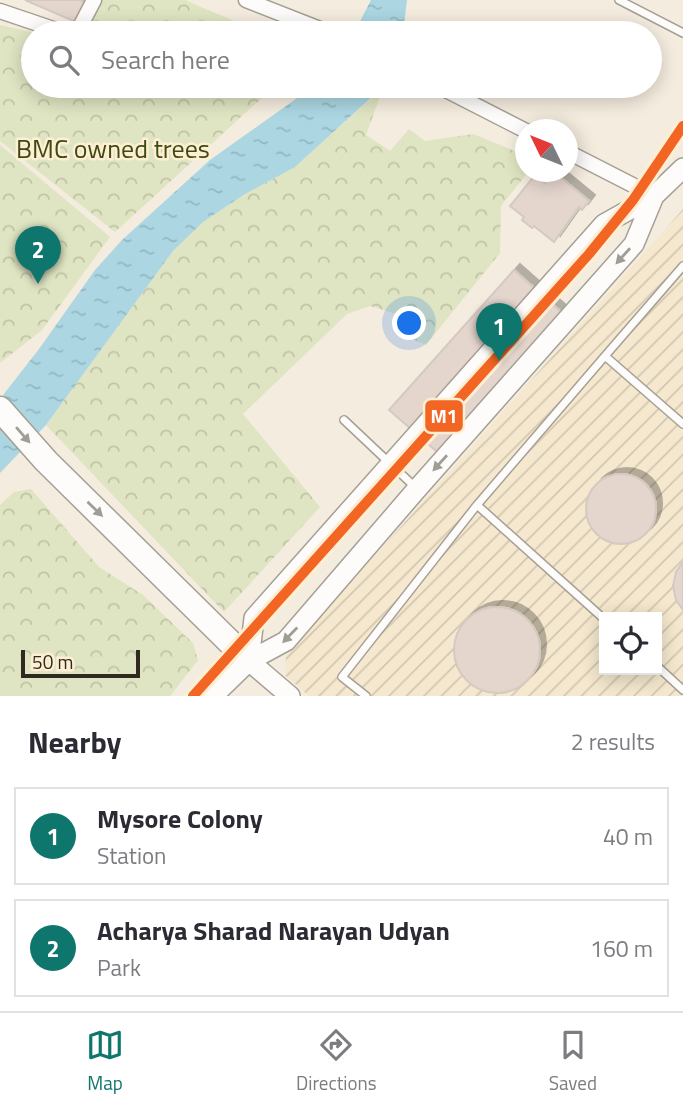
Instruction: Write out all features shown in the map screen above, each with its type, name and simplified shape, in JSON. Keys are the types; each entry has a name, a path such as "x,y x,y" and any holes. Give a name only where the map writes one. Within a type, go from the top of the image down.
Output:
{"highway":[{"path":"0,409 46,461 249,661"}],"main road":[{"path":"249,661 254,618 604,224 654,197 683,168"},
{"path":"213,696 249,661 286,641 634,244 654,197"},
{"path":"249,661 280,693"}],"street":[{"path":"83,21 94,0"},
{"path":"246,0 299,21"},
{"path":"0,11 30,21"},
{"path":"461,98 515,125"},
{"path":"578,157 654,197"}],"lane":[{"path":"619,0 660,21"},
{"path":"662,22 683,33"},
{"path":"366,696 342,677 477,505 683,267"},
{"path":"605,356 683,424"},
{"path":"344,420 417,489"},
{"path":"477,505 599,615"},
{"path":"662,671 683,690"}],"shaded area":[{"path":"683,209 683,696 309,696 285,675 286,656"}],"green space":[{"path":"100,0 185,0 234,21 89,21"},
{"name":"BMC owned trees","path":"0,25 21,30 21,98 262,98 115,232 0,141"},
{"path":"372,98 379,98 366,135 390,151 409,129 425,141 473,134 515,151 515,182 520,182 501,206 500,253 426,345 403,335 393,313 370,306 347,314 243,414 320,507 224,612 46,425 173,251 203,222 245,194 295,167"},
{"path":"0,145 110,237 42,330 0,363"},
{"path":"31,489 99,567 143,595 193,643 198,660 170,696 0,696 0,505 14,492"}],"water":[{"path":"371,0 407,0 404,21 360,21"},
{"path":"297,98 371,98 295,167 245,194 203,222 173,251 46,425 0,473 0,399 95,270 122,240 210,160"}],"building":[{"path":"25,0 79,0 86,3 79,21"},
{"path":"529,182 566,182 589,201 582,210 579,207 554,242 522,220 524,217 510,206"},
{"path":"514,270 568,318 443,457 389,410"},
{"path":"628,474 641,480 650,489 654,495 654,523 646,534 635,542 614,544 596,534 588,523 586,502 596,484 607,476"},
{"path":"683,562 683,610 676,600 673,586 676,572"},
{"path":"497,607 521,614 533,626 540,650 533,674 521,686 497,693 473,686 461,674 454,650 461,626 473,614"}],"transit line":[{"name":"M1","path":"193,696 589,254 633,200 683,126"}],"place":[{"name":"Acharya Sharad Narayan Udyan","path":"38,284"},
{"name":"Mysore Colony","path":"499,361"}]}
